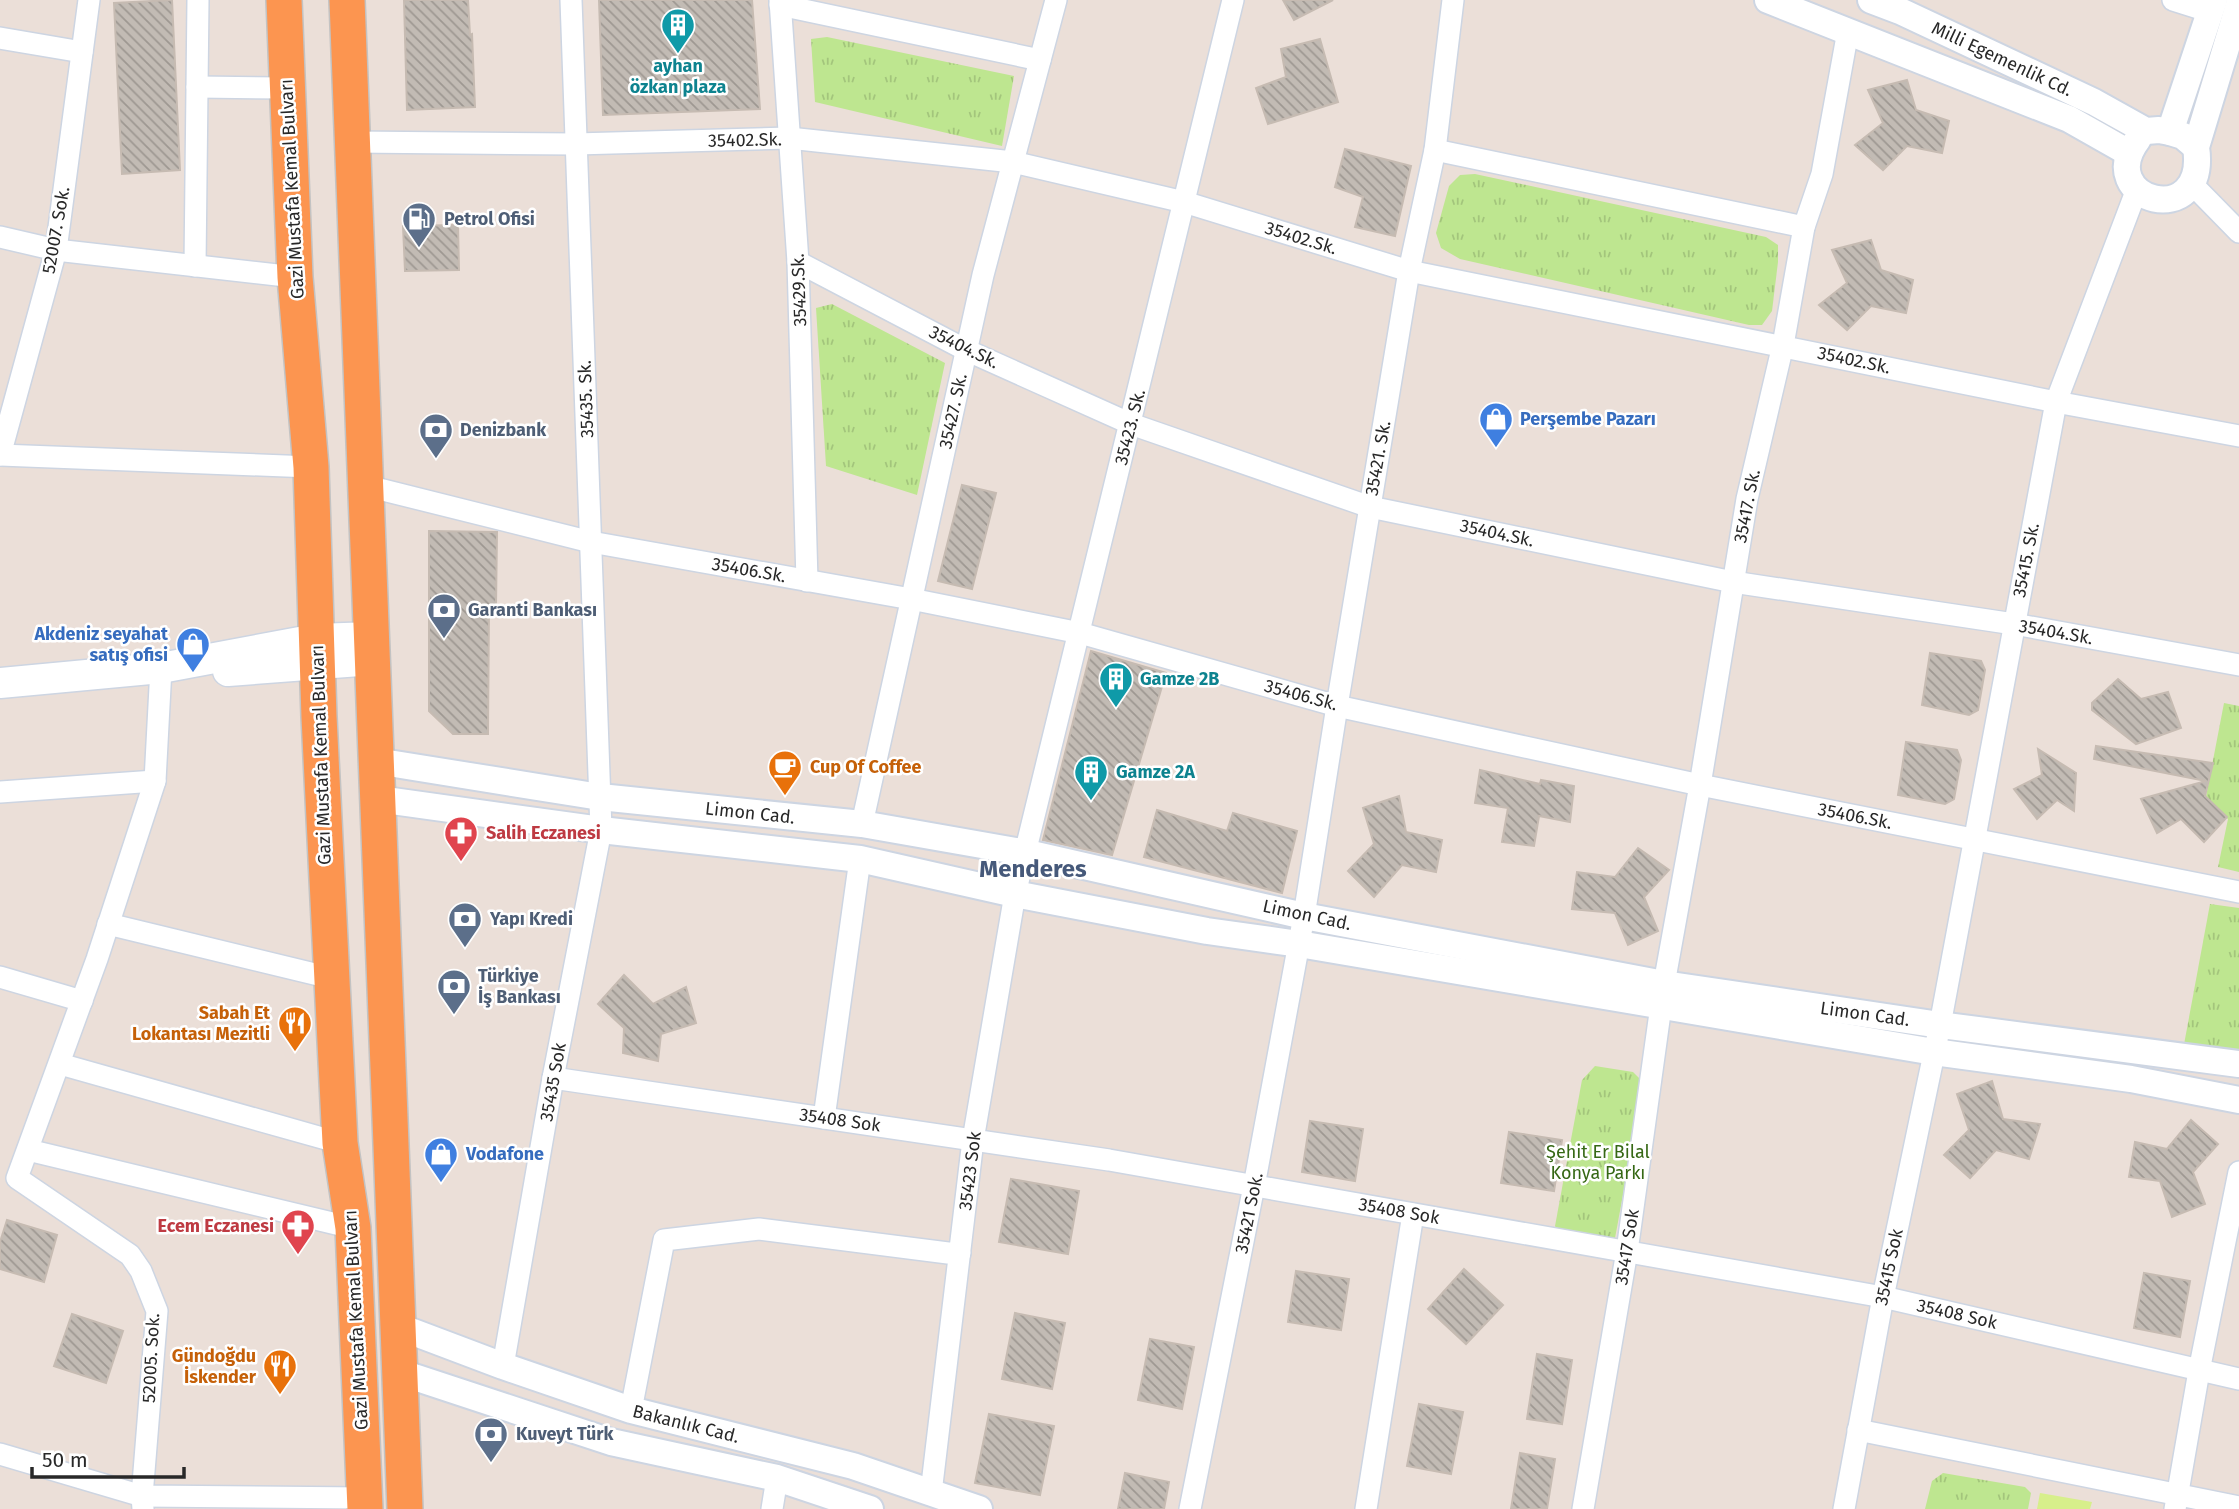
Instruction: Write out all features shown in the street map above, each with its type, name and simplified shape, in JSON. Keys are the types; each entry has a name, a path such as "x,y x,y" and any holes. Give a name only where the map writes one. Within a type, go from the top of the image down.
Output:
{"highway":[{"name":"Gazi Mustafa Kemal Bulvarı","path":"284,0 295,277 311,467 331,978 340,1143 353,1228 365,1504"},
{"path":"347,0 405,1509"}],"main road":[{"path":"0,683 373,649"}],"street":[{"name":"52007. Sok.","path":"0,455 56,250 89,0"},
{"path":"195,265 198,0"},
{"name":"35435. Sk.","path":"571,0 600,797"},
{"name":"35427. Sk.","path":"862,824 983,275 1056,0"},
{"name":"35423. Sk.","path":"1027,853 1233,0"},
{"name":"35421. Sk.","path":"1304,916 1409,271 1435,150 1453,0"},
{"path":"1768,0 2070,119 2129,153"},
{"name":"Milli Egemenlik Cd.","path":"1871,0 1901,5 2158,132"},
{"path":"2158,132 2213,6 2173,0"},
{"path":"780,3 1040,60"},
{"name":"35429.Sk.","path":"780,3 798,262 807,581"},
{"path":"2196,147 2183,136 2158,132 2136,140 2129,153 2129,178 2147,198 2160,201 2173,199 2191,183 2199,165 2196,147 2239,5"},
{"name":"35417. Sk.","path":"1662,995 1747,499 1783,345 1804,227 1822,174 1848,31"},
{"path":"0,38 82,52"},
{"path":"197,87 287,88"},
{"name":"35402.Sk.","path":"353,142 576,144 789,138 1013,162 1184,202 1409,271 2056,402 2239,436"},
{"path":"1435,150 1804,227"},
{"path":"2191,183 2239,232"},
{"name":"35415. Sk.","path":"1940,1025 2056,402 2137,189"},
{"path":"0,237 56,250 295,277"},
{"name":"35404.Sk.","path":"798,262 966,349 1131,424 1370,507 1733,582 2014,624 2239,665"},
{"path":"0,455 311,467"},
{"name":"35406.Sk.","path":"367,486 591,542 1080,633 1337,706 1700,785 2239,892"},
{"name":"52005. Sok.","path":"143,1502 157,1311 141,1271 130,1255 8,1180 28,1150 82,1001 155,781 162,667"},
{"name":"Limon Cad.","path":"376,761 600,797 862,824 1027,853 1662,995 1934,1052 2131,1079 2239,1100"},
{"path":"0,792 155,781"},
{"name":"35435 Sok","path":"503,1366 553,1078 601,830 600,797"},
{"name":"Limon Cad.","path":"378,799 601,830 860,859 1015,894 1207,931 1662,995 1940,1025 2239,1064"},
{"name":"35423 Sok","path":"931,1493 973,1140 1015,894 1027,853"},
{"path":"824,1118 860,859"},
{"name":"35421 Sok.","path":"1190,1509 1304,916"},
{"path":"108,924 331,978"},
{"path":"0,977 82,1001"},
{"name":"35417 Sok","path":"1583,1509 1627,1251 1662,995"},
{"name":"35415 Sok","path":"1844,1509 1883,1297 1940,1025"},
{"path":"60,1063 340,1143"},
{"name":"35408 Sok","path":"553,1078 1109,1160 1627,1251 1883,1297 2239,1379"},
{"path":"28,1150 353,1228"},
{"path":"2176,1502 2239,1172"},
{"path":"1366,1509 1413,1214"},
{"path":"631,1410 664,1240 759,1229 960,1253"},
{"name":"Bakanlık Cad.","path":"397,1326 631,1410 853,1466 979,1509"},
{"name":"Bakanlık Cad.","path":"399,1372 611,1442 777,1478 870,1509"},
{"path":"1858,1430 2176,1502 2239,1507"},
{"path":"0,1454 143,1502 365,1504"},
{"path":"772,1509 777,1478"}],"green space":[{"path":"827,37 1014,76 1002,146 815,102 811,39"},
{"path":"1475,174 1766,237 1778,245 1772,311 1762,325 1749,325 1460,259 1441,248 1436,233 1449,186 1460,175"},
{"path":"832,304 945,363 917,495 826,466 816,308"},
{"path":"2224,703 2239,706 2239,872 2218,867 2228,819 2205,802"},
{"path":"2210,904 2239,908 2239,1057 2183,1050"},
{"name":"Şehit Er Bilal Konya Parkı","path":"1595,1066 1633,1072 1641,1080 1641,1098 1615,1238 1607,1244 1559,1235 1555,1226 1582,1080"},
{"path":"1943,1473 2025,1487 2031,1493 2028,1509 1925,1509 1932,1481"},
{"path":"2040,1493 2092,1502 2090,1509 2037,1509"}],"building":[{"path":"172,0 180,170 122,174 114,3"},
{"path":"404,0 468,0 475,107 407,110"},
{"name":"ayhan özkan plaza","path":"599,0 752,0 760,109 603,115"},
{"path":"1283,0 1333,0 1294,20"},
{"path":"1320,39 1338,102 1268,124 1256,88 1286,77 1281,49"},
{"path":"1907,80 1916,110 1949,121 1942,153 1907,146 1883,170 1855,145 1883,123 1868,90"},
{"path":"1345,149 1411,166 1395,236 1355,227 1363,197 1335,187"},
{"path":"458,225 459,270 405,271 403,226"},
{"path":"1871,240 1881,270 1913,280 1906,313 1871,306 1847,330 1819,305 1847,283 1832,250"},
{"path":"962,485 996,493 972,589 938,581"},
{"path":"429,531 497,532 496,606 489,606 488,734 453,734 429,711"},
{"path":"1091,651 1166,673 1112,855 1043,840"},
{"path":"1930,653 1981,661 1985,670 1978,710 1969,715 1922,705"},
{"path":"2118,679 2141,699 2168,692 2181,728 2136,744 2092,710 2092,703"},
{"path":"1906,742 1957,750 1961,760 1954,799 1945,804 1898,795"},
{"path":"2096,746 2213,763 2205,796 2227,817 2204,842 2181,819 2157,833 2141,799 2206,781 2094,759"},
{"path":"2038,749 2076,773 2074,811 2057,800 2037,819 2014,789 2042,775"},
{"path":"1480,770 1540,784 1541,780 1574,786 1570,822 1539,816 1534,846 1502,842 1508,808 1475,803"},
{"path":"1399,796 1406,832 1442,840 1436,872 1402,865 1374,897 1348,871 1374,844 1363,808"},
{"path":"1157,810 1227,831 1233,813 1297,831 1282,893 1144,857"},
{"path":"1638,848 1669,870 1644,897 1658,931 1628,945 1615,913 1572,909 1577,872 1615,877"},
{"path":"624,975 653,1004 686,987 696,1023 661,1034 658,1061 623,1053 624,1028 598,1004"},
{"path":"1992,1081 2003,1119 2040,1124 2029,1159 1996,1150 1970,1178 1944,1155 1969,1130 1957,1094"},
{"path":"2191,1120 2218,1144 2193,1172 2205,1204 2172,1217 2160,1181 2129,1177 2135,1142 2167,1149"},
{"path":"1310,1121 1363,1129 1355,1181 1302,1172"},
{"path":"1509,1132 1562,1140 1554,1191 1501,1183"},
{"path":"1011,1179 1079,1191 1068,1254 999,1242"},
{"path":"7,1220 57,1235 44,1282 0,1269 0,1242"},
{"path":"1464,1269 1503,1305 1466,1344 1428,1309"},
{"path":"1296,1271 1349,1279 1341,1330 1288,1322"},
{"path":"2144,1273 2190,1281 2180,1337 2134,1328"},
{"path":"1015,1313 1065,1323 1052,1389 1002,1379"},
{"path":"72,1314 123,1331 106,1383 54,1366"},
{"path":"1150,1339 1194,1347 1182,1409 1138,1400"},
{"path":"1537,1354 1572,1360 1562,1424 1527,1419"},
{"path":"1419,1404 1463,1412 1451,1474 1407,1466"},
{"path":"989,1414 1054,1426 1040,1495 975,1483"},
{"path":"1520,1453 1555,1459 1547,1509 1511,1509"},
{"path":"1125,1473 1169,1482 1164,1509 1118,1509"}],"place":[{"name":"ayhan özkan plaza","path":"678,55"},
{"name":"Petrol Ofisi","path":"419,249"},
{"name":"Perşembe Pazarı","path":"1496,449"},
{"name":"Denizbank","path":"436,460"},
{"name":"Garanti Bankası","path":"444,640"},
{"name":"Akdeniz seyahat satış ofisi","path":"193,674"},
{"name":"Gamze 2B","path":"1116,709"},
{"name":"Cup Of Coffee","path":"785,797"},
{"name":"Gamze 2A","path":"1091,802"},
{"name":"Salih Eczanesi","path":"461,863"},
{"name":"Yapı Kredi","path":"465,949"},
{"name":"Türkiye İş Bankası","path":"454,1016"},
{"name":"Sabah Et Lokantası Mezitli","path":"295,1053"},
{"name":"Vodafone","path":"441,1184"},
{"name":"Ecem Eczanesi","path":"298,1256"},
{"name":"Gündoğdu İskender","path":"280,1396"},
{"name":"Kuveyt Türk","path":"491,1464"}],"district":[{"name":"Menderes","path":"1033,869"}]}
